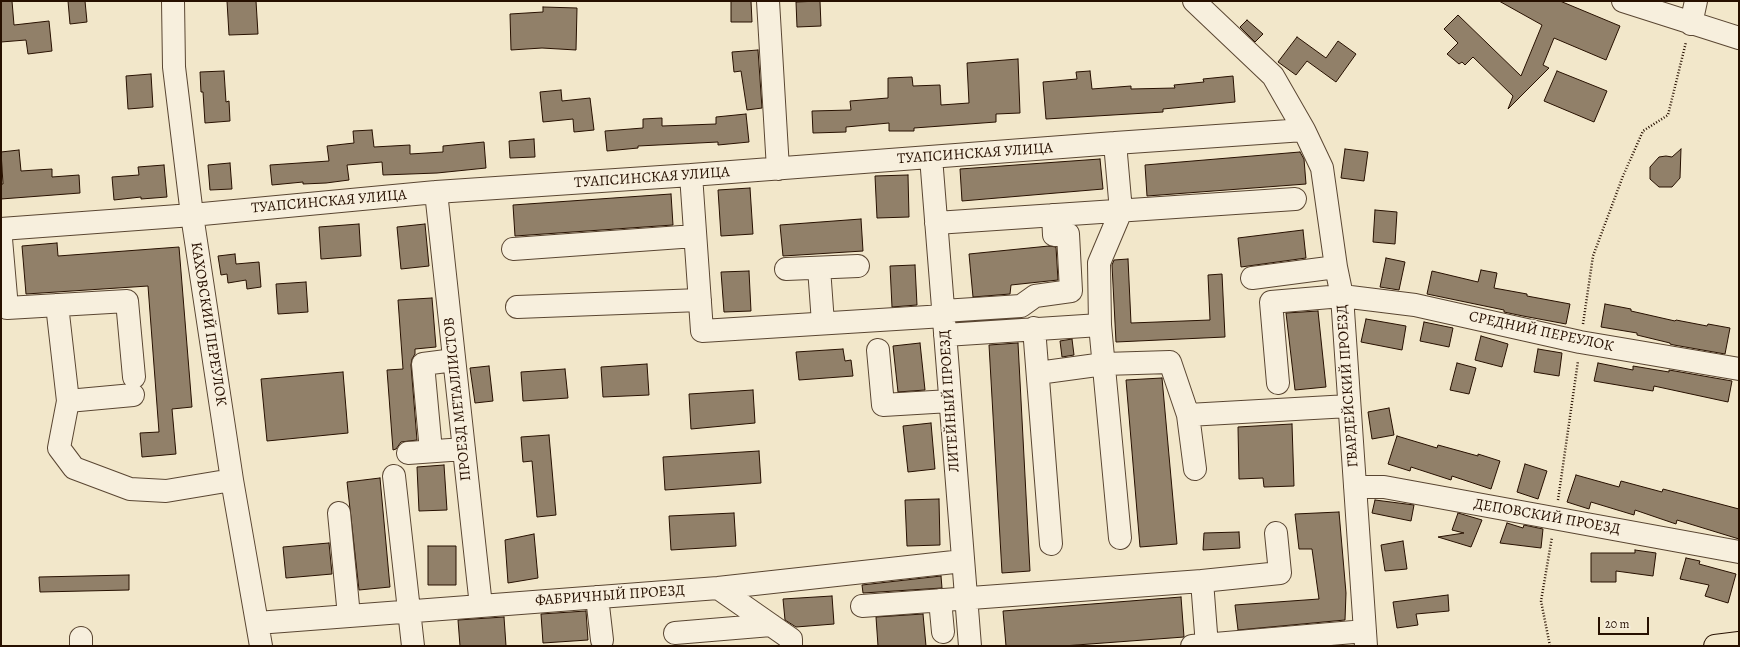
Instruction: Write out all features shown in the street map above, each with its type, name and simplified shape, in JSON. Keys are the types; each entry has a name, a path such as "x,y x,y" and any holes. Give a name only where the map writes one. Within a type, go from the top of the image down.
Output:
{"main road":[{"path":"1715,646 1739,643"}],"street":[{"name":"КАХОВСКИЙ ПЕРЕУЛОК","path":"173,1 174,67 192,215 232,480 261,646"},
{"path":"768,1 778,169"},
{"name":"ГВАРДЕЙСКИЙ ПРОЕЗД","path":"1194,1 1273,76 1304,130 1322,168 1336,267 1342,296 1366,638"},
{"path":"1623,1 1691,24 1739,38"},
{"path":"1691,24 1696,1"},
{"name":"ТУАПСИНСКАЯ УЛИЦА","path":"1,229 192,215 436,192 778,169 1304,130"},
{"path":"1115,143 1121,211 1099,263 1100,325 1120,538"},
{"name":"ЛИТЕЙНЫЙ ПРОЕЗД","path":"931,157 970,646"},
{"path":"691,175 702,331 823,323 944,321 1034,328 1100,325"},
{"name":"ПРОЕЗД МЕТАЛЛИСТОВ","path":"436,192 481,606"},
{"path":"936,223 1295,199"},
{"path":"944,321 1021,306 1035,296 1071,291 1068,234 1054,235 1053,215"},
{"path":"513,249 696,236"},
{"path":"1,240 4,308 127,301 134,386 68,401"},
{"path":"786,269 858,266"},
{"path":"1252,278 1336,267"},
{"path":"819,268 823,323"},
{"name":"СРЕДНИЙ ПЕРЕУЛОК","path":"1278,383 1271,302 1342,296 1415,305 1580,342 1739,369"},
{"path":"517,307 700,300"},
{"path":"57,305 68,401 59,448 74,468 130,489 166,491 232,480"},
{"path":"1034,328 1051,544"},
{"path":"878,350 883,405 950,401"},
{"path":"431,451 423,364 454,360"},
{"path":"1038,373 1104,364 1170,362 1188,415 1195,469"},
{"path":"1188,415 1349,406"},
{"path":"408,453 464,449"},
{"path":"394,476 413,646"},
{"name":"ДЕПОВСКИЙ ПРОЕЗД","path":"1355,487 1384,487 1739,552"},
{"path":"339,513 349,616"},
{"path":"862,606 1202,581 1280,573 1276,533"},
{"name":"ФАБРИЧНЫЙ ПРОЕЗД","path":"257,623 718,588 963,561"},
{"path":"1202,581 1202,646 1366,638"},
{"path":"718,588 791,639 791,646"},
{"path":"597,597 602,640"},
{"path":"940,600 943,632"},
{"path":"675,634 771,625"}],"path":[{"path":"1550,646 1542,601 1556,518 1593,256 1623,176 1643,131 1668,115 1691,24"}],"building":[{"path":"1,1 12,1 14,25 49,21 52,51 28,54 26,40 1,42"},
{"path":"68,1 85,1 87,22 70,24"},
{"path":"227,1 256,1 258,34 229,35"},
{"path":"731,1 751,1 752,22 731,22"},
{"path":"820,1 821,26 797,27 796,2"},
{"path":"1499,1 1560,1 1620,26 1606,60 1554,38 1543,65 1549,68 1508,109 1513,96 1473,57 1465,65 1462,62 1459,64 1447,54 1458,43 1444,29 1458,15 1521,76 1542,25"},
{"path":"543,7 577,8 576,50 542,48 511,50 510,14 543,12"},
{"path":"1247,20 1263,34 1255,42 1240,27"},
{"path":"1297,37 1326,58 1338,41 1356,54 1336,82 1307,61 1296,75 1278,62"},
{"path":"758,50 762,108 747,110 741,71 734,72 732,52"},
{"path":"1018,59 1020,113 996,114 996,122 914,128 914,131 889,131 889,123 846,127 846,132 813,133 812,111 851,110 850,101 888,98 888,78 912,77 913,86 940,85 941,105 969,103 967,63"},
{"path":"224,71 226,102 229,101 230,121 205,123 200,72"},
{"path":"1090,71 1092,89 1131,86 1131,89 1175,88 1174,85 1204,82 1203,79 1233,76 1235,102 1163,109 1163,112 1046,119 1043,82 1077,79 1076,72"},
{"path":"1557,71 1607,91 1594,122 1544,101"},
{"path":"151,74 153,107 128,109 126,76"},
{"path":"561,90 562,101 590,98 594,130 574,132 573,119 543,122 540,92"},
{"path":"746,114 749,142 718,145 718,142 638,146 638,148 607,151 605,131 643,128 643,119 662,118 662,126 716,124 716,117"},
{"path":"372,130 374,147 410,145 410,154 443,152 443,146 484,142 486,168 437,173 383,175 382,162 347,165 349,180 326,183 303,184 303,182 272,185 270,165 329,161 327,146 354,143 353,131"},
{"path":"534,139 535,157 510,158 509,141"},
{"path":"1345,149 1368,152 1364,181 1341,178"},
{"path":"1681,149 1680,178 1672,187 1659,187 1650,179 1650,167 1659,157 1672,157"},
{"path":"19,150 21,171 52,169 52,177 79,175 80,193 1,199 1,184 3,184 1,152"},
{"path":"1300,152 1304,159 1306,184 1147,196 1145,165"},
{"path":"1100,159 1103,189 962,201 960,169"},
{"path":"230,163 232,189 210,190 208,165"},
{"path":"164,165 167,197 141,199 141,197 114,200 112,177 139,175 138,167"},
{"path":"908,175 909,217 877,218 875,176"},
{"path":"750,188 753,234 721,236 718,190"},
{"path":"671,194 673,225 515,236 513,205"},
{"path":"1375,210 1397,212 1395,244 1373,242"},
{"path":"861,219 863,251 783,256 780,225"},
{"path":"359,224 361,256 321,259 319,227"},
{"path":"425,224 429,266 401,269 397,227"},
{"path":"1303,230 1306,258 1241,267 1238,238"},
{"path":"57,243 58,256 179,247 192,407 172,409 176,454 142,457 140,433 159,432 148,286 26,294 22,246"},
{"path":"1049,246 1056,247 1058,280 1011,285 1010,294 973,297 969,254"},
{"path":"235,254 236,264 259,262 261,287 247,289 246,280 228,283 227,274 221,275 218,256"},
{"path":"1386,258 1405,262 1399,290 1380,287"},
{"path":"1128,259 1131,323 1210,320 1208,275 1222,274 1225,337 1116,342 1112,265 1114,260"},
{"path":"915,265 917,305 892,307 890,266"},
{"path":"1481,270 1497,273 1494,288 1570,304 1566,324 1504,312 1504,310 1427,294 1432,271 1478,282"},
{"path":"749,271 751,311 724,312 721,272"},
{"path":"306,282 308,312 278,314 276,284"},
{"path":"432,298 436,347 415,349 415,354 411,365 417,440 401,442 396,449 393,450 387,370 403,369 398,300"},
{"path":"1605,304 1631,309 1631,311 1675,321 1730,328 1725,354 1674,345 1637,335 1637,333 1601,327"},
{"path":"1318,311 1326,387 1295,390 1286,313"},
{"path":"1366,319 1406,326 1402,350 1361,342"},
{"path":"1424,322 1453,328 1449,347 1420,341"},
{"path":"1481,336 1508,344 1502,367 1475,360"},
{"path":"1072,339 1074,355 1062,357 1060,341"},
{"path":"920,343 925,390 898,392 893,346"},
{"path":"1018,343 1030,571 1002,573 989,345"},
{"path":"843,349 845,361 851,360 853,376 799,380 796,352"},
{"path":"1538,349 1562,353 1559,376 1534,372"},
{"path":"1457,363 1476,368 1469,394 1450,390"},
{"path":"1598,363 1633,370 1633,366 1669,372 1669,370 1732,381 1728,402 1654,386 1653,391 1594,381"},
{"path":"647,364 649,395 603,397 601,367"},
{"path":"489,366 493,401 475,403 470,368"},
{"path":"565,369 568,398 523,401 521,372"},
{"path":"343,372 348,433 267,441 261,379"},
{"path":"1162,378 1177,544 1140,547 1126,380"},
{"path":"753,390 755,423 691,429 689,394"},
{"path":"1389,408 1394,435 1372,439 1368,412"},
{"path":"931,423 935,469 908,472 903,426"},
{"path":"1292,424 1294,486 1264,487 1263,478 1239,479 1238,427"},
{"path":"549,435 556,515 537,517 532,461 523,462 521,437"},
{"path":"1397,436 1437,448 1438,445 1478,456 1478,454 1500,461 1491,489 1452,476 1451,480 1411,467 1410,471 1388,464"},
{"path":"759,451 761,483 665,490 663,457"},
{"path":"1525,464 1547,471 1538,499 1517,492"},
{"path":"444,465 447,510 419,511 417,467"},
{"path":"1576,475 1619,487 1621,481 1662,492 1663,489 1739,509 1739,539 1677,520 1676,524 1635,510 1634,515 1591,502 1589,509 1567,502"},
{"path":"380,478 390,587 359,590 347,482"},
{"path":"939,499 940,545 907,546 905,500"},
{"path":"1375,500 1414,505 1411,521 1372,513"},
{"path":"1339,512 1346,593 1345,620 1238,630 1235,605 1319,599 1312,549 1299,549 1295,514"},
{"path":"734,513 736,546 671,550 669,516"},
{"path":"1458,513 1482,520 1471,547 1438,537 1464,533 1452,530"},
{"path":"1507,523 1523,528 1524,525 1543,529 1541,548 1500,543"},
{"path":"1239,532 1240,548 1203,550 1204,533"},
{"path":"534,534 538,578 508,583 505,540"},
{"path":"1403,541 1407,569 1385,571 1381,545"},
{"path":"329,543 332,574 286,578 283,547"},
{"path":"428,546 456,546 456,585 428,585"},
{"path":"1635,550 1656,553 1653,576 1616,571 1616,582 1591,582 1591,553 1635,553"},
{"path":"1686,558 1700,561 1699,564 1736,574 1728,603 1705,596 1709,585 1680,579"},
{"path":"129,575 129,590 40,592 39,577"},
{"path":"941,576 942,588 863,593 862,585"},
{"path":"1448,595 1449,611 1416,614 1418,625 1397,628 1393,602"},
{"path":"832,596 834,624 796,627 785,620 783,599"},
{"path":"1181,597 1184,637 1063,646 1006,646 1003,611"},
{"path":"586,611 588,640 543,643 541,614"},
{"path":"923,614 926,646 878,646 876,617"},
{"path":"504,617 506,646 460,646 458,620"}]}
